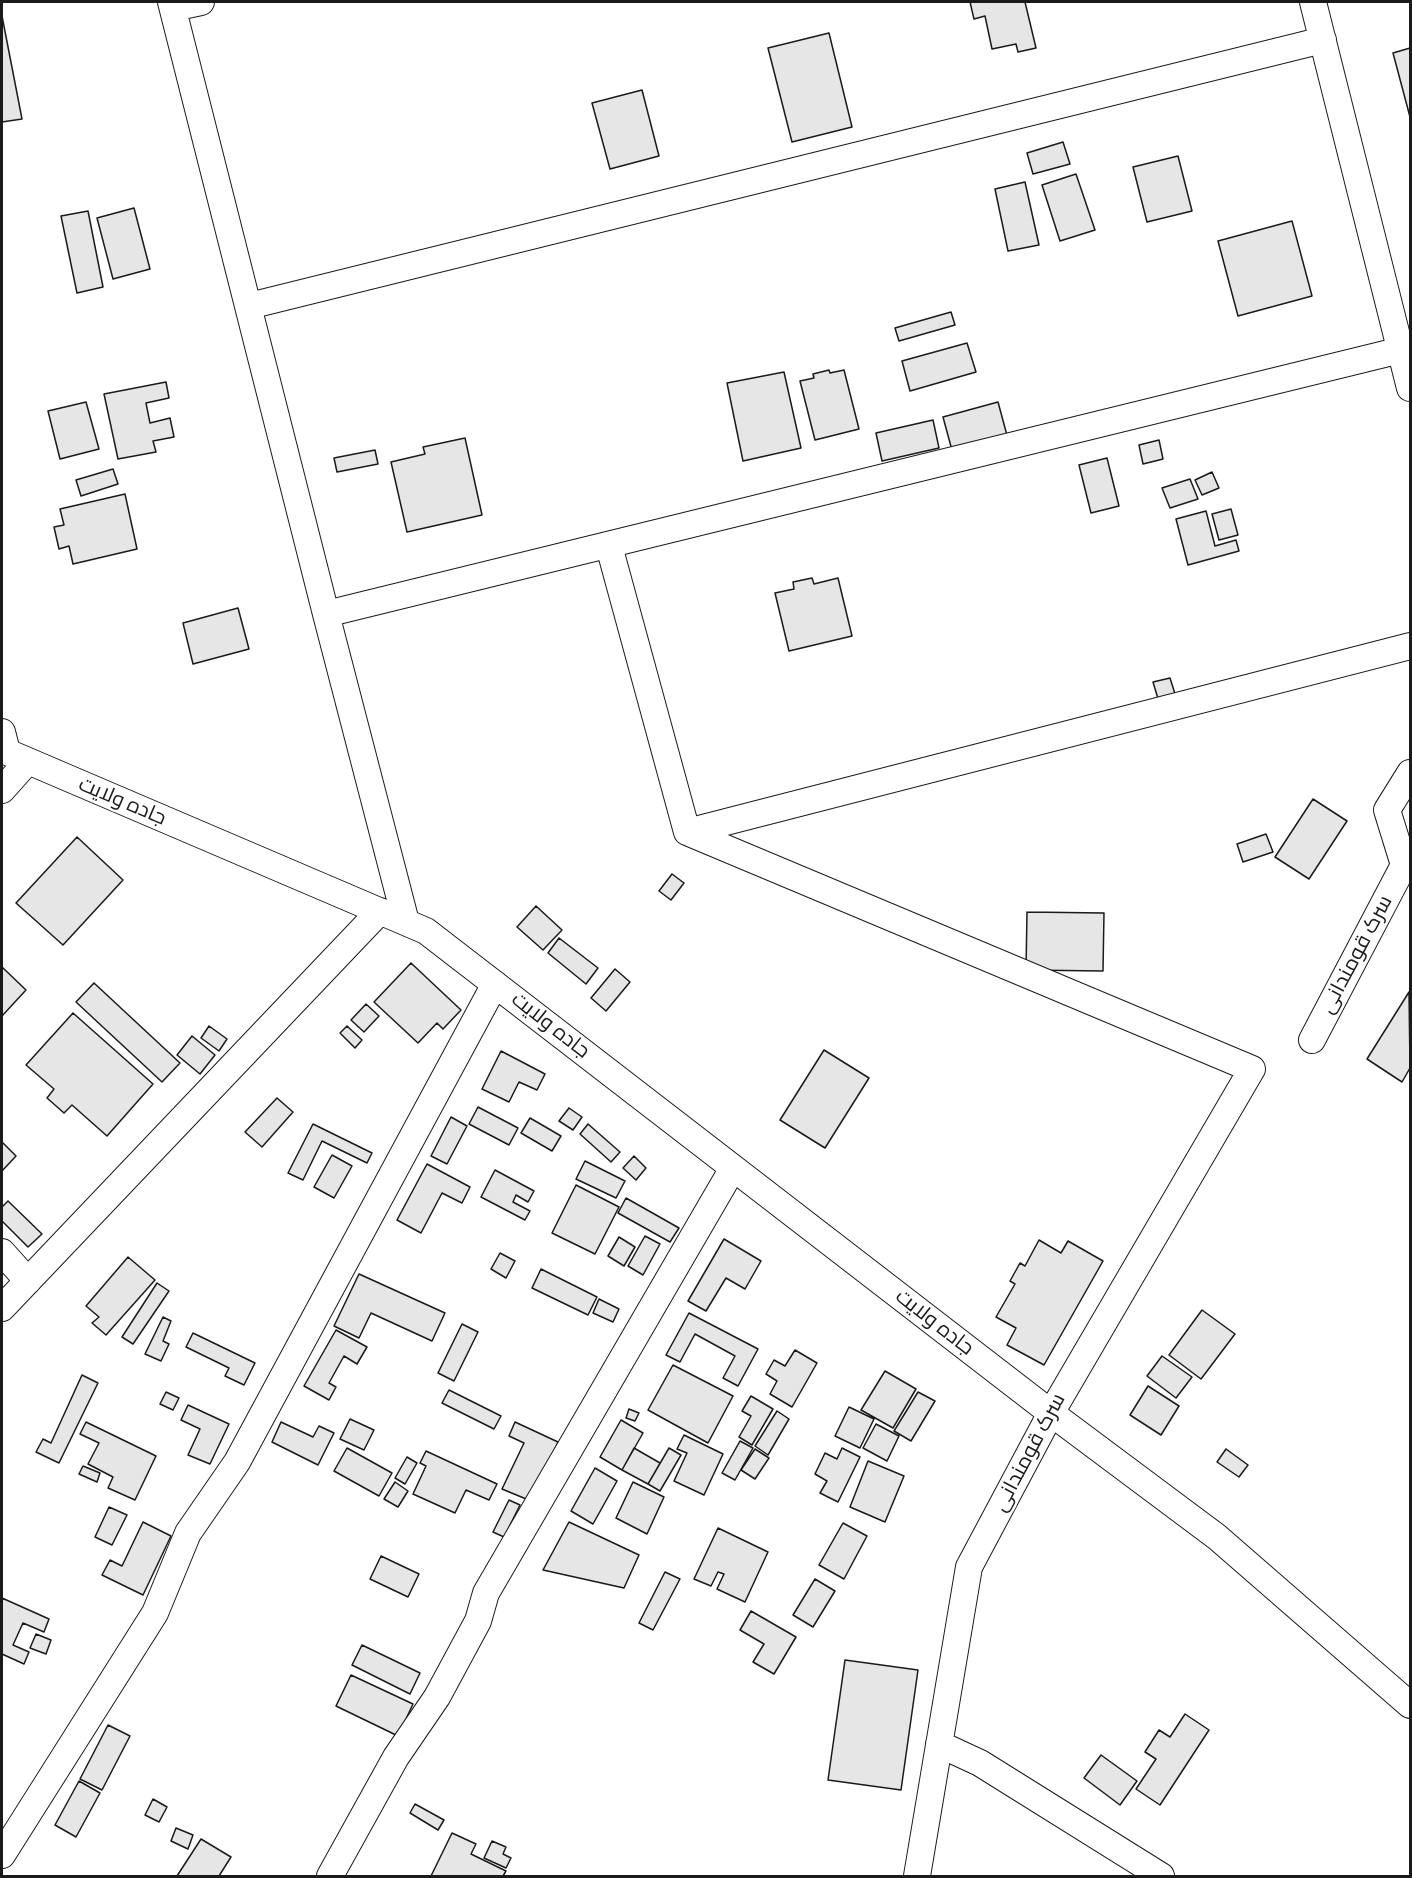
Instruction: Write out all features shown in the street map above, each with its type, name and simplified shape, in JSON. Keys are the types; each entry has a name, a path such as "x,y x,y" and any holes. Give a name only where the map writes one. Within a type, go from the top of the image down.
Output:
{"street":[{"path":"201,2 172,5 406,922"},
{"path":"1313,2 1410,388"},
{"path":"249,306 1323,40"},
{"path":"326,614 1401,350"},
{"path":"609,546 687,832 1410,646"},
{"name":"جاده ولایت","path":"2,732 7,752 426,931 1051,1413 1217,1538 1410,1706"},
{"path":"2,790 28,761"},
{"name":"سرک قومندانی","path":"1312,1040 1404,865 1387,810 1410,773"},
{"name":"سرک قومندانی","path":"687,832 1252,1069 1051,1413 969,1567 917,1876"},
{"path":"2,1308 380,911"},
{"path":"2,1855 155,1613 188,1533 237,1462 495,984"},
{"path":"330,1876 396,1757 437,1697 478,1621 486,1593 733,1168"},
{"path":"2,1252 28,1281"},
{"path":"939,1744 980,1763 1161,1876"}],"building":[{"path":"970,2 1025,2 1036,48 1018,52 1016,44 992,49 985,16 974,19"},
{"path":"2,16 22,119 2,122"},
{"path":"829,33 852,127 792,142 768,48"},
{"path":"1410,48 1410,117 1393,53"},
{"path":"642,90 659,156 610,169 592,103"},
{"path":"1063,142 1070,164 1033,174 1027,153"},
{"path":"1178,156 1192,211 1147,222 1133,167"},
{"path":"1076,174 1095,230 1060,241 1042,185"},
{"path":"1025,182 1039,245 1008,251 995,189"},
{"path":"134,208 150,269 113,279 97,218"},
{"path":"88,211 103,287 77,293 61,216"},
{"path":"1292,221 1312,296 1238,316 1218,241"},
{"path":"951,312 955,325 899,341 895,328"},
{"path":"967,343 976,372 910,391 902,361"},
{"path":"829,370 830,373 844,370 859,429 815,440 800,381 814,378 813,374"},
{"path":"784,372 801,448 743,461 727,383"},
{"path":"166,382 169,398 146,403 150,423 170,418 174,437 153,441 156,452 118,459 104,394"},
{"path":"86,402 99,449 60,459 48,411"},
{"path":"998,402 1008,439 953,454 943,417"},
{"path":"933,420 939,448 882,461 876,433"},
{"path":"465,438 482,515 407,532 391,462 425,454 423,447"},
{"path":"1159,440 1163,459 1143,464 1139,445"},
{"path":"375,450 378,464 337,472 334,458"},
{"path":"1107,458 1119,506 1091,513 1079,465"},
{"path":"113,469 118,484 81,496 76,480"},
{"path":"1212,472 1219,488 1202,495 1195,480"},
{"path":"1190,479 1198,499 1170,508 1162,488"},
{"path":"125,494 137,549 73,564 69,546 59,549 54,527 64,525 60,509"},
{"path":"1231,509 1238,535 1219,540 1212,514"},
{"path":"1206,511 1215,546 1236,540 1239,551 1188,565 1176,519"},
{"path":"812,578 814,584 838,578 852,636 789,651 775,593 794,589 793,582"},
{"path":"238,608 249,649 193,664 183,623"},
{"path":"1170,678 1176,697 1159,702 1153,682"},
{"path":"1313,799 1347,821 1309,879 1275,857"},
{"path":"1266,834 1273,852 1243,862 1237,844"},
{"path":"77,837 123,880 63,945 16,903"},
{"path":"672,874 684,883 671,900 659,891"},
{"path":"536,906 562,930 543,950 517,927"},
{"path":"1027,912 1104,913 1103,971 1026,970"},
{"path":"559,938 598,968 586,984 548,953"},
{"path":"411,963 461,1010 443,1029 437,1023 418,1043 374,1002"},
{"path":"2,967 26,990 2,1016"},
{"path":"615,969 630,982 606,1011 591,998"},
{"path":"94,983 180,1063 162,1082 76,1002"},
{"path":"1409,992 1410,1068 1402,1082 1367,1059"},
{"path":"366,1004 379,1016 364,1032 351,1020"},
{"path":"73,1013 153,1084 107,1136 72,1105 64,1113 47,1098 54,1089 26,1065"},
{"path":"209,1026 227,1039 219,1051 201,1038"},
{"path":"347,1026 362,1040 355,1048 340,1033"},
{"path":"192,1036 215,1055 200,1074 177,1055"},
{"path":"824,1050 869,1078 825,1148 780,1120"},
{"path":"501,1051 545,1074 537,1090 519,1082 509,1102 482,1089"},
{"path":"277,1098 293,1112 262,1147 245,1132"},
{"path":"478,1107 518,1128 509,1145 469,1124"},
{"path":"569,1108 582,1117 573,1130 559,1121"},
{"path":"451,1117 467,1126 447,1164 431,1156"},
{"path":"530,1118 561,1136 552,1151 521,1133"},
{"path":"313,1124 372,1153 367,1163 322,1141 303,1180 288,1173"},
{"path":"588,1124 620,1152 611,1162 580,1134"},
{"path":"2,1142 16,1156 2,1171"},
{"path":"332,1155 352,1166 334,1198 314,1187"},
{"path":"634,1156 646,1168 636,1180 623,1168"},
{"path":"585,1161 625,1181 616,1198 576,1179"},
{"path":"427,1164 470,1187 462,1203 442,1193 421,1233 397,1220"},
{"path":"495,1170 534,1191 528,1202 516,1195 513,1202 530,1211 525,1220 481,1197"},
{"path":"576,1185 619,1207 595,1254 552,1233"},
{"path":"626,1198 679,1228 670,1242 618,1213"},
{"path":"8,1201 42,1234 28,1247 2,1221 2,1207"},
{"path":"645,1236 660,1244 643,1275 628,1266"},
{"path":"619,1237 635,1247 624,1266 608,1256"},
{"path":"724,1239 761,1261 745,1289 726,1278 706,1311 688,1301"},
{"path":"1039,1240 1061,1253 1068,1241 1103,1261 1044,1365 1007,1345 1016,1328 996,1317 1015,1284 1010,1281 1020,1263 1025,1266"},
{"path":"500,1253 515,1261 506,1278 491,1269"},
{"path":"128,1257 155,1280 106,1335 92,1323 99,1317 86,1306"},
{"path":"541,1269 597,1297 588,1315 532,1288"},
{"path":"359,1274 445,1313 432,1341 371,1313 359,1338 334,1326"},
{"path":"157,1283 169,1291 133,1344 122,1337"},
{"path":"599,1299 619,1309 613,1322 593,1313"},
{"path":"1202,1310 1235,1334 1201,1379 1169,1355"},
{"path":"689,1313 758,1349 738,1386 723,1378 735,1356 695,1334 680,1362 666,1355"},
{"path":"163,1317 171,1321 163,1341 169,1344 161,1361 145,1354"},
{"path":"462,1324 478,1332 454,1381 438,1373"},
{"path":"336,1330 367,1347 357,1364 344,1356 329,1383 336,1387 329,1400 304,1386"},
{"path":"193,1333 255,1363 244,1385 225,1376 229,1368 186,1347"},
{"path":"795,1350 817,1363 792,1407 770,1394 777,1381 766,1374 774,1360 785,1366"},
{"path":"1162,1356 1192,1377 1176,1398 1147,1376"},
{"path":"673,1365 733,1396 708,1443 648,1410"},
{"path":"885,1371 916,1389 893,1428 861,1410"},
{"path":"82,1375 98,1383 59,1463 36,1452 43,1439 51,1443"},
{"path":"1148,1386 1179,1406 1161,1435 1130,1415"},
{"path":"449,1390 501,1416 494,1429 442,1403"},
{"path":"166,1392 179,1398 173,1410 160,1404"},
{"path":"918,1392 935,1401 911,1441 894,1431"},
{"path":"751,1396 773,1409 752,1445 739,1437 751,1416 742,1411"},
{"path":"188,1405 229,1424 210,1464 188,1455 200,1429 181,1420"},
{"path":"849,1407 874,1419 860,1448 835,1436"},
{"path":"629,1409 639,1413 635,1421 626,1418"},
{"path":"777,1411 789,1419 768,1455 755,1446"},
{"path":"350,1419 374,1430 364,1450 340,1439"},
{"path":"621,1420 643,1433 622,1470 600,1457"},
{"path":"86,1422 156,1456 135,1500 108,1488 113,1477 88,1464 99,1443 80,1434"},
{"path":"281,1422 313,1437 319,1426 334,1433 318,1465 272,1442"},
{"path":"515,1422 558,1442 531,1501 502,1489 524,1443 509,1436"},
{"path":"876,1424 899,1436 887,1461 863,1448"},
{"path":"684,1435 723,1454 704,1495 674,1481 687,1453 677,1449"},
{"path":"740,1441 753,1448 735,1480 722,1473"},
{"path":"347,1448 392,1473 379,1496 334,1471"},
{"path":"634,1448 660,1463 648,1484 622,1470"},
{"path":"669,1448 681,1455 660,1491 648,1484"},
{"path":"842,1448 860,1457 838,1502 820,1493 827,1481 815,1474 825,1453 837,1459"},
{"path":"755,1449 769,1458 755,1479 741,1470"},
{"path":"1226,1449 1248,1465 1239,1477 1217,1462"},
{"path":"426,1451 497,1484 489,1500 466,1490 455,1513 413,1494 426,1466 420,1463"},
{"path":"407,1457 417,1463 405,1484 395,1478"},
{"path":"868,1461 904,1476 885,1522 850,1507"},
{"path":"83,1466 100,1473 97,1482 79,1474"},
{"path":"595,1468 617,1481 593,1524 571,1511"},
{"path":"395,1482 408,1491 398,1507 384,1499"},
{"path":"633,1482 664,1497 647,1534 616,1518"},
{"path":"509,1500 520,1505 504,1537 493,1532"},
{"path":"109,1507 127,1515 112,1545 95,1537"},
{"path":"143,1522 171,1536 143,1595 102,1575 110,1560 122,1566"},
{"path":"569,1522 639,1555 624,1588 543,1570"},
{"path":"843,1523 867,1536 844,1579 819,1565"},
{"path":"718,1528 768,1552 745,1602 717,1589 724,1574 718,1572 711,1586 694,1579"},
{"path":"381,1556 419,1574 408,1597 370,1579"},
{"path":"665,1572 680,1579 653,1630 639,1623"},
{"path":"815,1579 835,1591 813,1627 793,1615"},
{"path":"2,1598 49,1619 44,1632 23,1623 13,1645 29,1652 24,1664 2,1654"},
{"path":"751,1611 796,1637 774,1674 753,1662 764,1644 740,1630"},
{"path":"36,1634 51,1640 46,1654 30,1648"},
{"path":"362,1645 420,1673 410,1694 352,1665"},
{"path":"845,1660 918,1670 901,1790 828,1780"},
{"path":"351,1675 413,1704 398,1736 336,1706"},
{"path":"1185,1714 1209,1730 1160,1805 1136,1789 1156,1759 1145,1752 1159,1730 1170,1737"},
{"path":"108,1725 130,1736 102,1790 80,1779"},
{"path":"1101,1755 1137,1781 1120,1805 1084,1778"},
{"path":"79,1781 100,1793 76,1837 55,1825"},
{"path":"153,1799 167,1807 159,1822 145,1815"},
{"path":"415,1804 444,1820 438,1830 410,1813"},
{"path":"176,1828 193,1835 188,1849 171,1841"},
{"path":"452,1833 476,1844 471,1854 506,1871 503,1876 431,1876"},
{"path":"201,1839 231,1857 219,1876 177,1876"},
{"path":"492,1841 506,1847 503,1854 511,1858 506,1868 484,1858"}]}
